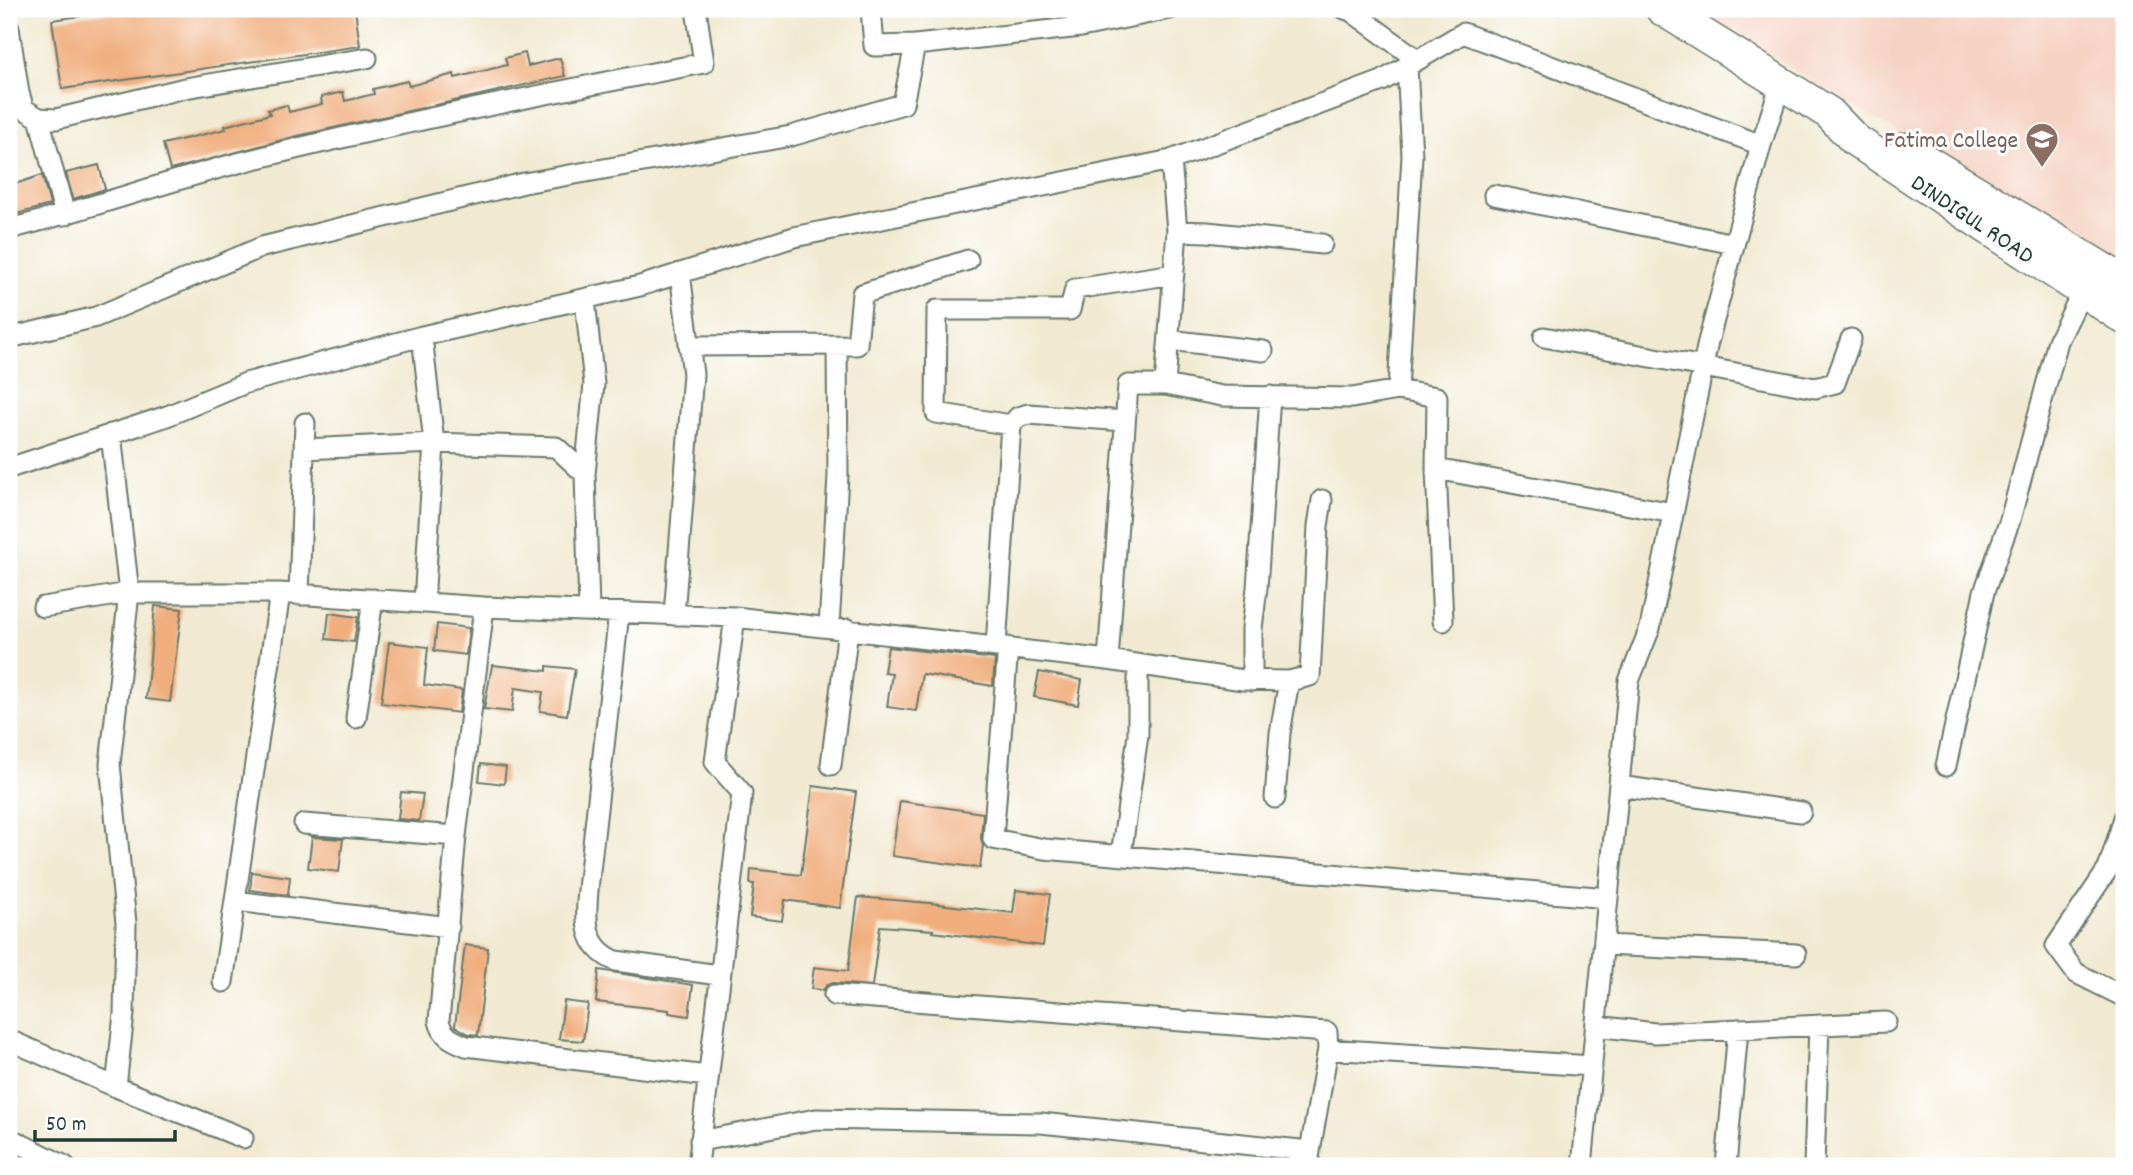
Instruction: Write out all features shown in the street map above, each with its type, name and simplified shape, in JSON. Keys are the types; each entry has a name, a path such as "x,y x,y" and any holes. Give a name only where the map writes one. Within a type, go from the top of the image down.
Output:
{"main road":[{"name":"DINDIGUL ROAD","path":"1661,9 1829,113 1855,140 2124,318"},
{"name":"DINDIGUL ROAD","path":"1829,113 1862,123 2124,282"}],"street":[{"path":"9,229 235,164 376,130 704,63 696,9"},
{"path":"871,9 874,46 915,45 1081,27 1170,9"},
{"path":"1345,9 1351,10 1413,63"},
{"path":"9,28 24,109 39,118 56,119 185,88 367,58"},
{"path":"9,468 167,416 246,383 422,336 585,300 794,236 1171,160 1382,81 1462,33 1761,145"},
{"path":"9,338 96,317 262,247 524,183 791,136 903,104 915,45"},
{"path":"1398,390 1412,156 1413,63"},
{"path":"1582,1166 1629,681 1650,628 1703,368 1761,145 1781,83"},
{"path":"39,118 65,215"},
{"path":"1165,385 1177,231 1171,160"},
{"path":"1494,195 1734,244"},
{"path":"1177,231 1322,244"},
{"path":"690,346 857,345 862,295 968,260"},
{"path":"674,615 692,386 690,346 680,273"},
{"path":"1011,425 936,413 937,310 1070,310 1075,289 1174,274"},
{"path":"1946,766 1984,592 2010,520 2058,341 2083,290"},
{"path":"585,300 594,384 585,474 589,611"},
{"path":"422,336 434,443 424,603"},
{"path":"1545,337 1804,386 1835,383 1851,339"},
{"path":"1168,340 1263,351"},
{"path":"828,627 838,476 836,345"},
{"path":"1108,660 1128,385 1165,385 1222,396 1352,398 1398,390 1437,397 1436,469 1443,621"},
{"path":"1252,681 1252,628 1270,396"},
{"path":"1125,421 1028,414 1018,417 1011,425 993,839 1044,849 1608,898"},
{"path":"223,982 289,594 305,423"},
{"path":"111,434 129,593 110,764 126,923 124,1014 116,1087"},
{"path":"304,449 434,443 556,447 585,474"},
{"path":"1436,469 1674,513"},
{"path":"43,607 129,593 289,594 484,607 735,617 1108,660 1252,681 1289,681 1310,676 1318,526 1322,500"},
{"path":"356,718 373,599"},
{"path":"484,607 456,836 439,1021 441,1031 448,1039 466,1046 708,1076"},
{"path":"619,613 589,880 586,917 589,935 602,955 616,961 719,975"},
{"path":"698,1166 742,793 715,762 735,617"},
{"path":"831,765 848,629"},
{"path":"1121,855 1138,735 1138,665"},
{"path":"1275,798 1280,733 1289,681"},
{"path":"1619,786 1801,812"},
{"path":"2124,818 2108,869 2056,946 2076,973 2124,997"},
{"path":"304,824 456,836"},
{"path":"235,901 449,927"},
{"path":"1604,945 1796,954"},
{"path":"700,1141 816,1119 1041,1123 1309,1158 1328,1049 1326,1032 834,995"},
{"path":"1595,1026 1655,1033 1886,1022"},
{"path":"1814,1166 1819,1025"},
{"path":"1726,1166 1738,1029"},
{"path":"9,1040 243,1138"},
{"path":"1328,1049 1592,1066"},
{"path":"9,1138 65,1166"}],"shaded area":[{"name":"Fatima College","path":"1697,9 2124,9 2124,268 1795,71"}],"building":[{"path":"132,9 355,9 360,46 62,89 52,20"},
{"path":"525,53 528,66 560,58 565,76 293,137 170,170 163,144 226,129 225,126 270,114 268,110 287,105 289,112 322,104 321,97 343,92 345,101 374,94 373,89 407,81 409,86 454,74 455,78 507,65 505,58"},
{"path":"99,165 105,189 73,199 66,173"},
{"path":"42,175 50,205 9,216 9,186"},
{"path":"155,606 182,609 170,702 146,699"},
{"path":"329,613 358,617 354,642 326,639"},
{"path":"437,624 469,628 466,655 434,651"},
{"path":"389,642 428,647 424,685 462,690 459,713 381,703"},
{"path":"888,647 995,659 993,686 922,674 916,711 887,707 892,673 884,672"},
{"path":"492,665 547,671 547,666 575,669 567,715 540,711 543,692 515,688 512,712 484,709"},
{"path":"1039,672 1082,680 1078,705 1034,697"},
{"path":"481,764 506,767 504,784 479,781"},
{"path":"813,786 856,792 840,908 785,900 782,921 750,917 754,884 750,884 751,869 801,875"},
{"path":"401,792 423,794 419,821 398,819"},
{"path":"900,801 983,813 980,868 892,856"},
{"path":"312,837 343,839 339,872 308,868"},
{"path":"252,872 290,877 288,895 250,890"},
{"path":"1016,890 1050,894 1043,946 932,932 933,930 880,926 872,986 834,983 828,984 823,990 811,989 814,967 848,971 858,897 1013,913"},
{"path":"465,945 488,948 478,1035 469,1034 455,1026"},
{"path":"599,970 693,985 689,1016 669,1013 669,1010 596,1002"},
{"path":"564,1001 588,1004 583,1041 559,1039"}],"place":[{"name":"Fatima College","path":"2042,169"}]}
